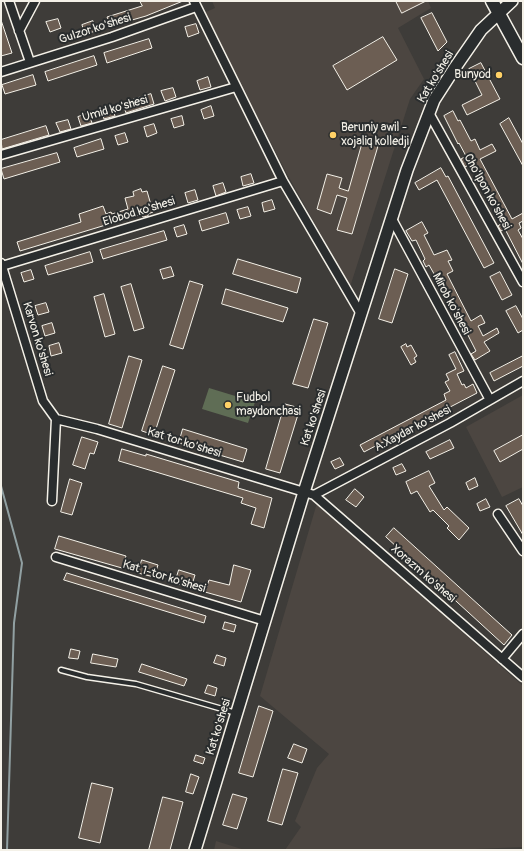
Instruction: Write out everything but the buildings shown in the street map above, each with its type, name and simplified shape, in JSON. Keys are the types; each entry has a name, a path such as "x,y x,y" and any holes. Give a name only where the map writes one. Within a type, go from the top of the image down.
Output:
{"main road":[{"path":"492,1 523,58"}],"street":[{"path":"9,1 30,62"},
{"path":"19,31 35,1"},
{"name":"Kat ko'shesi","path":"195,850 265,621 309,493 361,314 407,170 434,100 454,68 481,30 498,12 512,1"},
{"path":"195,4 283,181 361,314"},
{"name":"Gulzor ko'shesi","path":"1,72 112,37 195,4"},
{"name":"Umid ko'shesi","path":"1,155 236,86"},
{"name":"Cho'lpon ko'shesi","path":"429,113 523,282"},
{"name":"Elobod ko'shesi","path":"2,265 283,181"},
{"name":"Mirob ko'shesi","path":"392,219 490,400"},
{"name":"Karvon ko'shesi","path":"2,265 43,401 56,419"},
{"name":"A.Xaydar ko'shesi","path":"309,493 490,400 523,381"},
{"path":"52,501 56,419"},
{"name":"Kat tor ko'shesi","path":"56,419 97,429 309,493"},
{"name":"Xorazm ko'shesi","path":"309,493 523,677"},
{"path":"498,514 523,552"},
{"name":"Kat 1-tor ko'shesi","path":"56,557 265,621"},
{"path":"502,659 523,634"}],"lane":[{"path":"61,670 87,677 136,684 237,713"}],"shaded area":[{"name":"Beruniy awil - xojaliq kolledji","path":"212,1 428,1 431,8 398,28 424,79 410,99 350,287 286,172 204,13 215,8"},
{"path":"523,395 523,487 502,497 466,427"},
{"path":"317,503 523,686 523,847 452,850 285,850 301,827 295,821 317,768 329,754 260,696"},
{"path":"216,841 245,850 214,850"}],"green space":[{"name":"Fudbol maydonchasi","path":"209,388 255,402 248,423 202,409"}],"waterway":[{"path":"1,486 22,563 14,623 7,850"}],"place":[{"name":"Bunyod","path":"499,75"},
{"name":"Beruniy awil - xojaliq kolledji","path":"333,135"},
{"name":"Fudbol maydonchasi","path":"228,405"}]}
